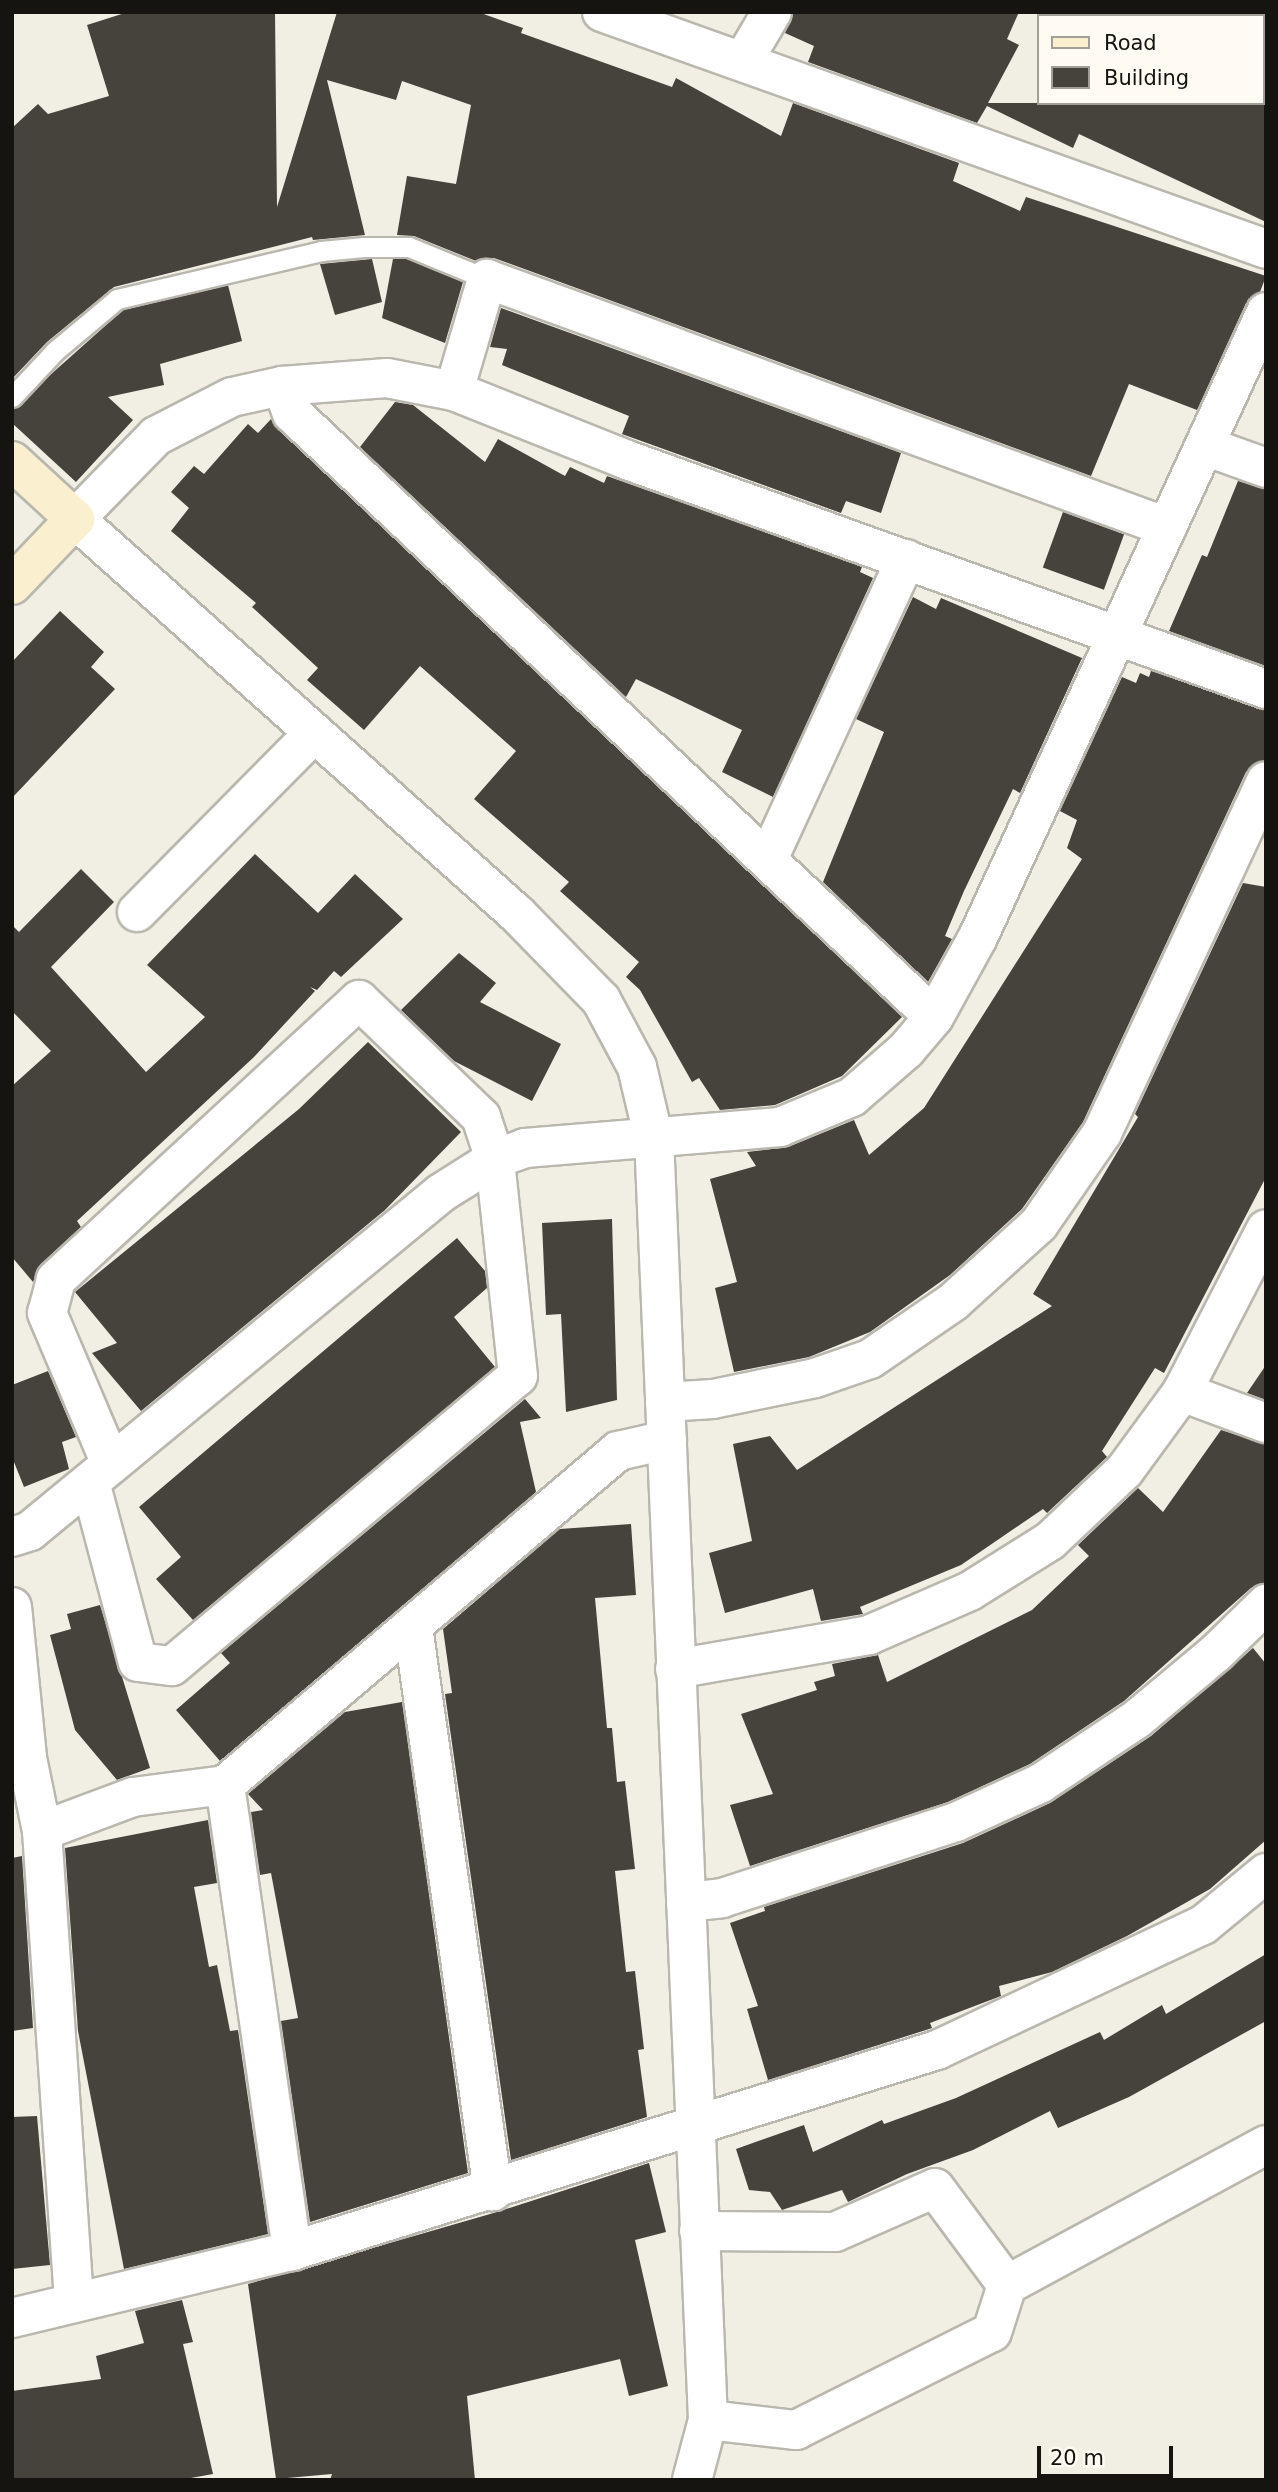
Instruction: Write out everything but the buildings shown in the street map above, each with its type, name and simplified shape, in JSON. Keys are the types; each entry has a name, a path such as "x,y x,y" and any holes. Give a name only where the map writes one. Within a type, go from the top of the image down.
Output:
{"street":[{"path":"743,61 772,12"},
{"path":"614,14 1266,249"},
{"path":"454,391 487,279 1167,527"},
{"path":"12,1537 30,1531 440,1193 495,1160 525,1148 780,1127 828,1107 861,1089 906,1050 934,1017 978,937 1266,312"},
{"path":"12,585 156,436 232,397 282,386 387,377 454,391 627,460 1266,689"},
{"path":"282,386 292,413 769,857 934,1017"},
{"path":"1205,446 1266,468"},
{"path":"12,461 517,914 601,1000 637,1067 654,1139 708,2420 692,2480"},
{"path":"769,857 906,559"},
{"path":"137,912 314,733"},
{"path":"665,1402 713,1399 815,1378 870,1359 953,1302 1039,1224 1102,1133 1266,781"},
{"path":"359,1000 481,1117 495,1160 518,1376 172,1667 138,1662 100,1473 47,1313 56,1280 359,1000"},
{"path":"676,1669 869,1634 970,1591 1049,1541 1125,1470 1182,1392 1266,1229"},
{"path":"1182,1392 1266,1423"},
{"path":"42,1832 133,1797 225,1785 618,1451 667,1440"},
{"path":"685,1902 722,1898 956,1822 1041,1783 1137,1719 1217,1652 1266,1604"},
{"path":"12,1607 19,1759 42,1832 74,2302"},
{"path":"413,1627 493,2191"},
{"path":"225,1785 292,2251"},
{"path":"12,2318 292,2251 493,2191 937,2050 1203,1925 1266,1872"},
{"path":"708,2420 796,2430 992,2332 1007,2285 1266,2145"},
{"path":"699,2231 835,2232 935,2188 1007,2285"}],"lane":[{"path":"12,397 55,351 117,299 321,251 364,247 409,247 487,279"}]}
